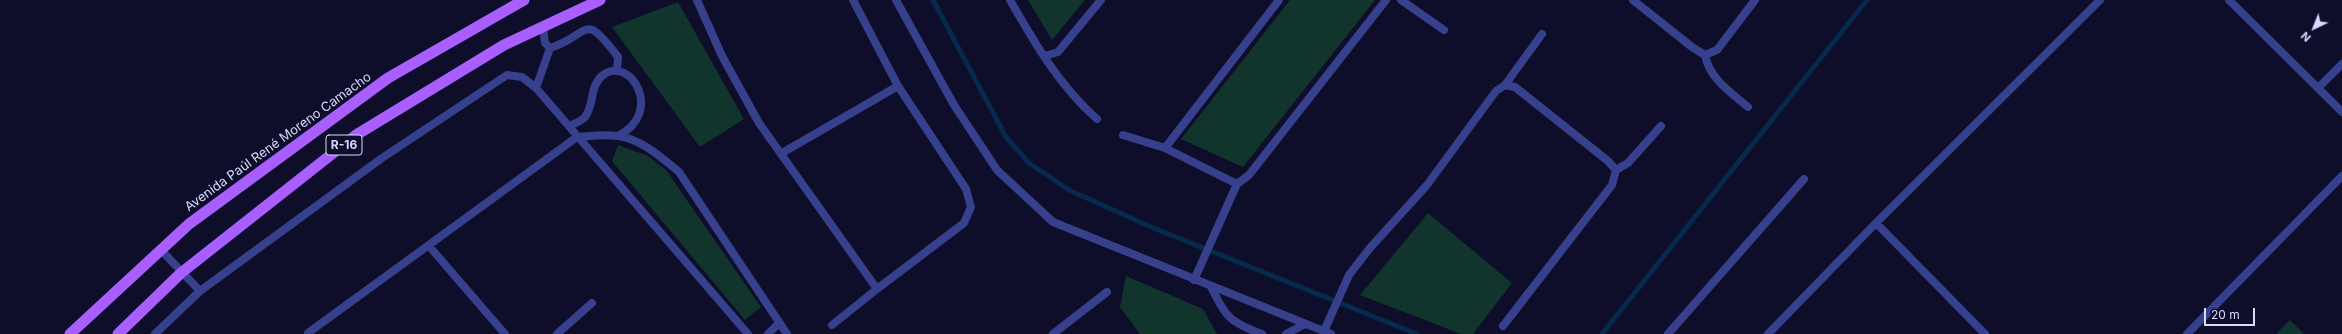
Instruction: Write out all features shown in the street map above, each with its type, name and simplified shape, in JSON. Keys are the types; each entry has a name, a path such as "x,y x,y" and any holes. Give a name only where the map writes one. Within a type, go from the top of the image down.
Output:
{"main road":[{"name":"Avenida Paúl René Moreno Camacho","path":"70,334 189,224 388,78 524,0"},
{"name":"R-16","path":"118,334 181,273 356,135 504,45 600,0"}],"street":[{"path":"697,0 722,56 752,110 876,289"},
{"path":"832,325 876,289 964,223 971,206 966,188 898,86 853,0"},
{"path":"896,0 954,105 997,170 1053,222 1211,287 1328,332 1331,316 1349,276 1370,248 1427,185 1496,91 1505,85 1542,34"},
{"path":"1010,0 1034,42 1079,104 1097,119"},
{"path":"1045,56 1058,52 1101,0"},
{"path":"1165,148 1279,0"},
{"path":"1194,280 1238,184 1249,175 1386,0"},
{"path":"1401,0 1444,30"},
{"path":"1633,0 1692,47 1705,55 1707,67 1721,84 1748,107"},
{"path":"1705,55 1717,50 1755,0"},
{"path":"1768,334 1876,223 2100,0"},
{"path":"2229,0 2342,112"},
{"path":"543,27 545,43 550,48"},
{"path":"550,48 558,46 581,31 593,29 600,34 618,57 616,71"},
{"path":"536,88 550,48"},
{"path":"2318,87 2342,64"},
{"path":"569,126 584,117 590,106 594,85 604,75 616,71 630,77 640,91 642,105 637,119 629,130 618,136"},
{"path":"155,334 200,291 382,158 507,75 522,77 536,88 748,334"},
{"path":"1505,85 1515,87 1608,160 1616,170"},
{"path":"782,153 898,86"},
{"path":"1503,326 1612,185 1616,170 1628,163 1661,126"},
{"path":"1123,135 1165,148 1238,184"},
{"path":"308,333 429,246 577,136 618,136 634,140 656,153 679,172 787,334"},
{"path":"2187,334 2282,236 2335,186 2342,176"},
{"path":"1668,334 1804,179"},
{"path":"1876,223 1985,334"},
{"path":"429,246 505,334"},
{"path":"161,250 181,273 200,291"},
{"path":"1211,287 1222,309 1236,325 1262,334"},
{"path":"1053,334 1107,292"},
{"path":"557,334 592,303"},
{"path":"768,334 779,323"},
{"path":"1286,334 1305,324"}],"green space":[{"path":"1028,0 1085,0 1052,40"},
{"path":"1290,0 1375,0 1243,167 1181,139"},
{"path":"678,2 744,119 700,147 612,27"},
{"path":"618,145 648,156 666,170 761,307 745,320 612,161"},
{"path":"1428,213 1512,283 1473,334 1461,334 1360,295"},
{"path":"1126,276 1203,309 1217,334 1140,334 1120,307"},
{"path":"2290,320 2304,334 2276,334"}],"waterway":[{"path":"933,0 1006,137 1029,163 1069,190 1151,227 1417,334"},
{"path":"1602,334 1867,0"}]}
